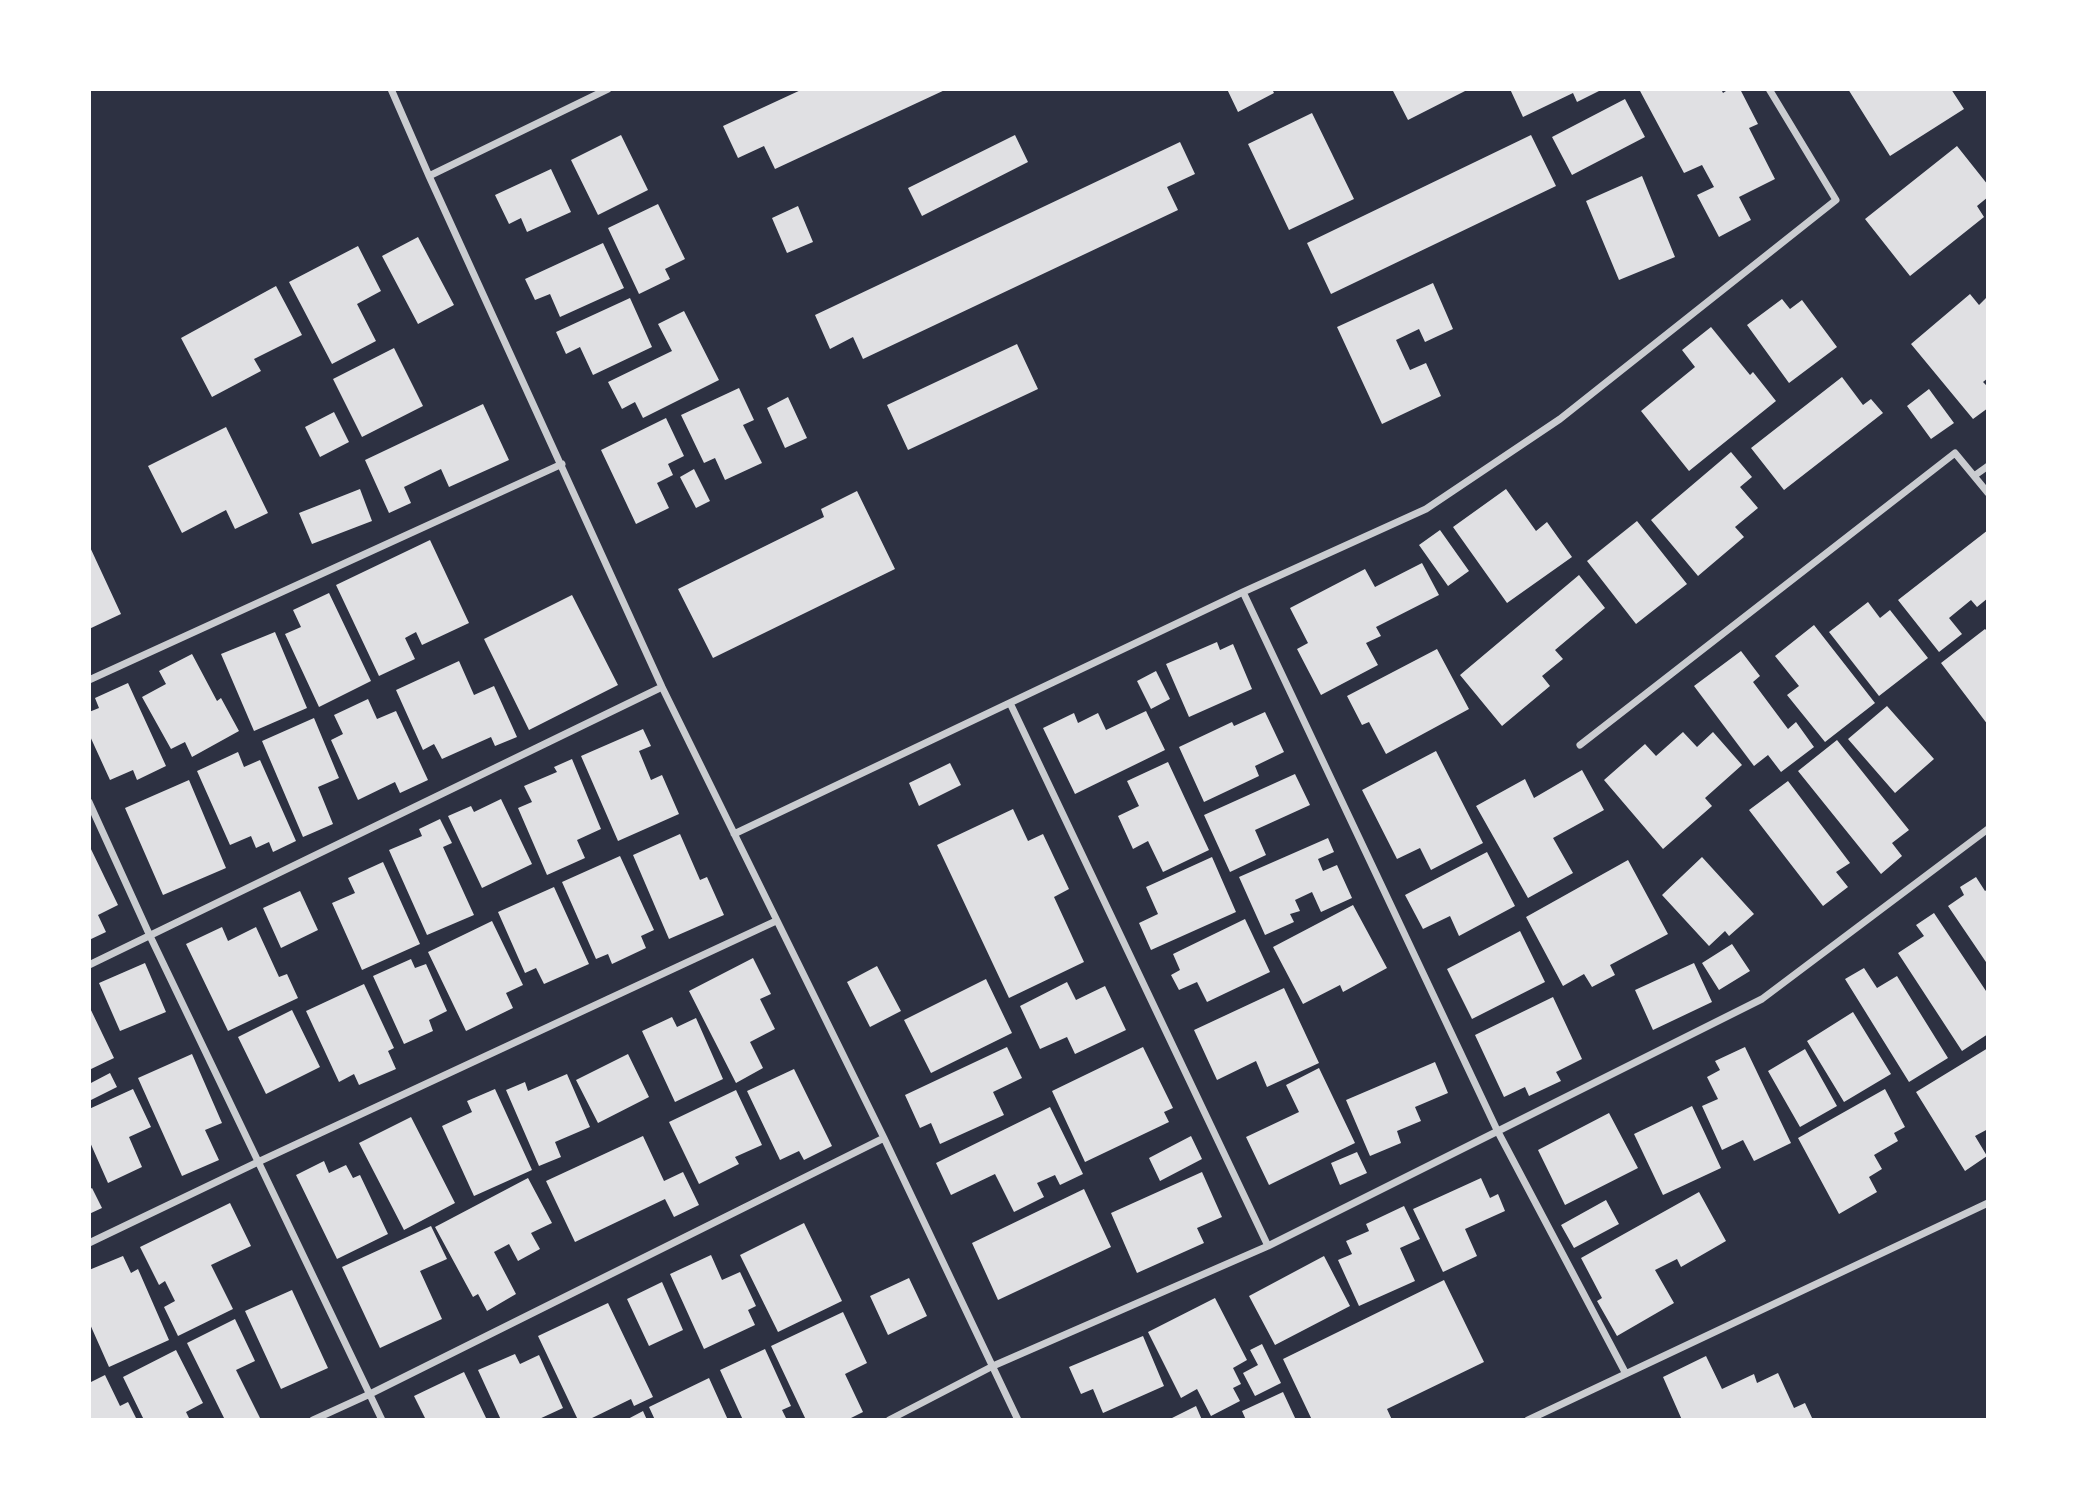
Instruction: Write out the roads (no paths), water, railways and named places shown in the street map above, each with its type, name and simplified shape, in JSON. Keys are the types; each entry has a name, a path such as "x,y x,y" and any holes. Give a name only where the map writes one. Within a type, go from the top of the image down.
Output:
{"street":[{"path":"391,89 662,687 884,1138 1018,1420"},
{"path":"429,176 608,89"},
{"path":"734,834 1243,592 1426,509 1560,419 1836,200 1769,89"},
{"path":"1580,745 1955,453 1988,493"},
{"path":"89,680 562,464"},
{"path":"1974,476 1988,466"},
{"path":"1243,592 1497,1130 1626,1374"},
{"path":"89,965 662,687"},
{"path":"1010,703 1268,1246"},
{"path":"89,802 150,936 382,1420"},
{"path":"889,1420 993,1366 1268,1246 1762,999 1988,829"},
{"path":"89,1243 776,921"},
{"path":"313,1420 884,1138"},
{"path":"1529,1419 1988,1203"}]}
